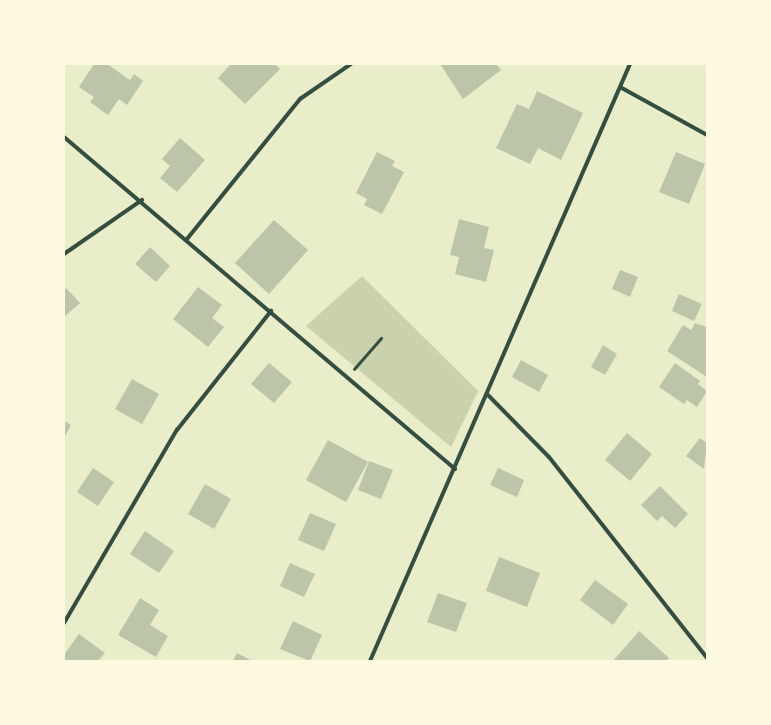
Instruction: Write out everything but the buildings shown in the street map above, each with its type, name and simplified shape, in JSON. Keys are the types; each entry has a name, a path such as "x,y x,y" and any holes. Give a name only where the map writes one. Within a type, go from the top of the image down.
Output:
{"street":[{"path":"187,239 300,99 351,64"},
{"path":"370,661 455,469 630,64"},
{"path":"620,87 707,135"},
{"path":"64,137 142,200 455,469"},
{"path":"64,254 142,200"},
{"path":"64,623 177,430 271,311"},
{"path":"487,394 549,457 707,658"}],"path":[{"path":"348,377 381,338"}],"green space":[{"path":"362,276 478,391 451,447 306,326"}]}
